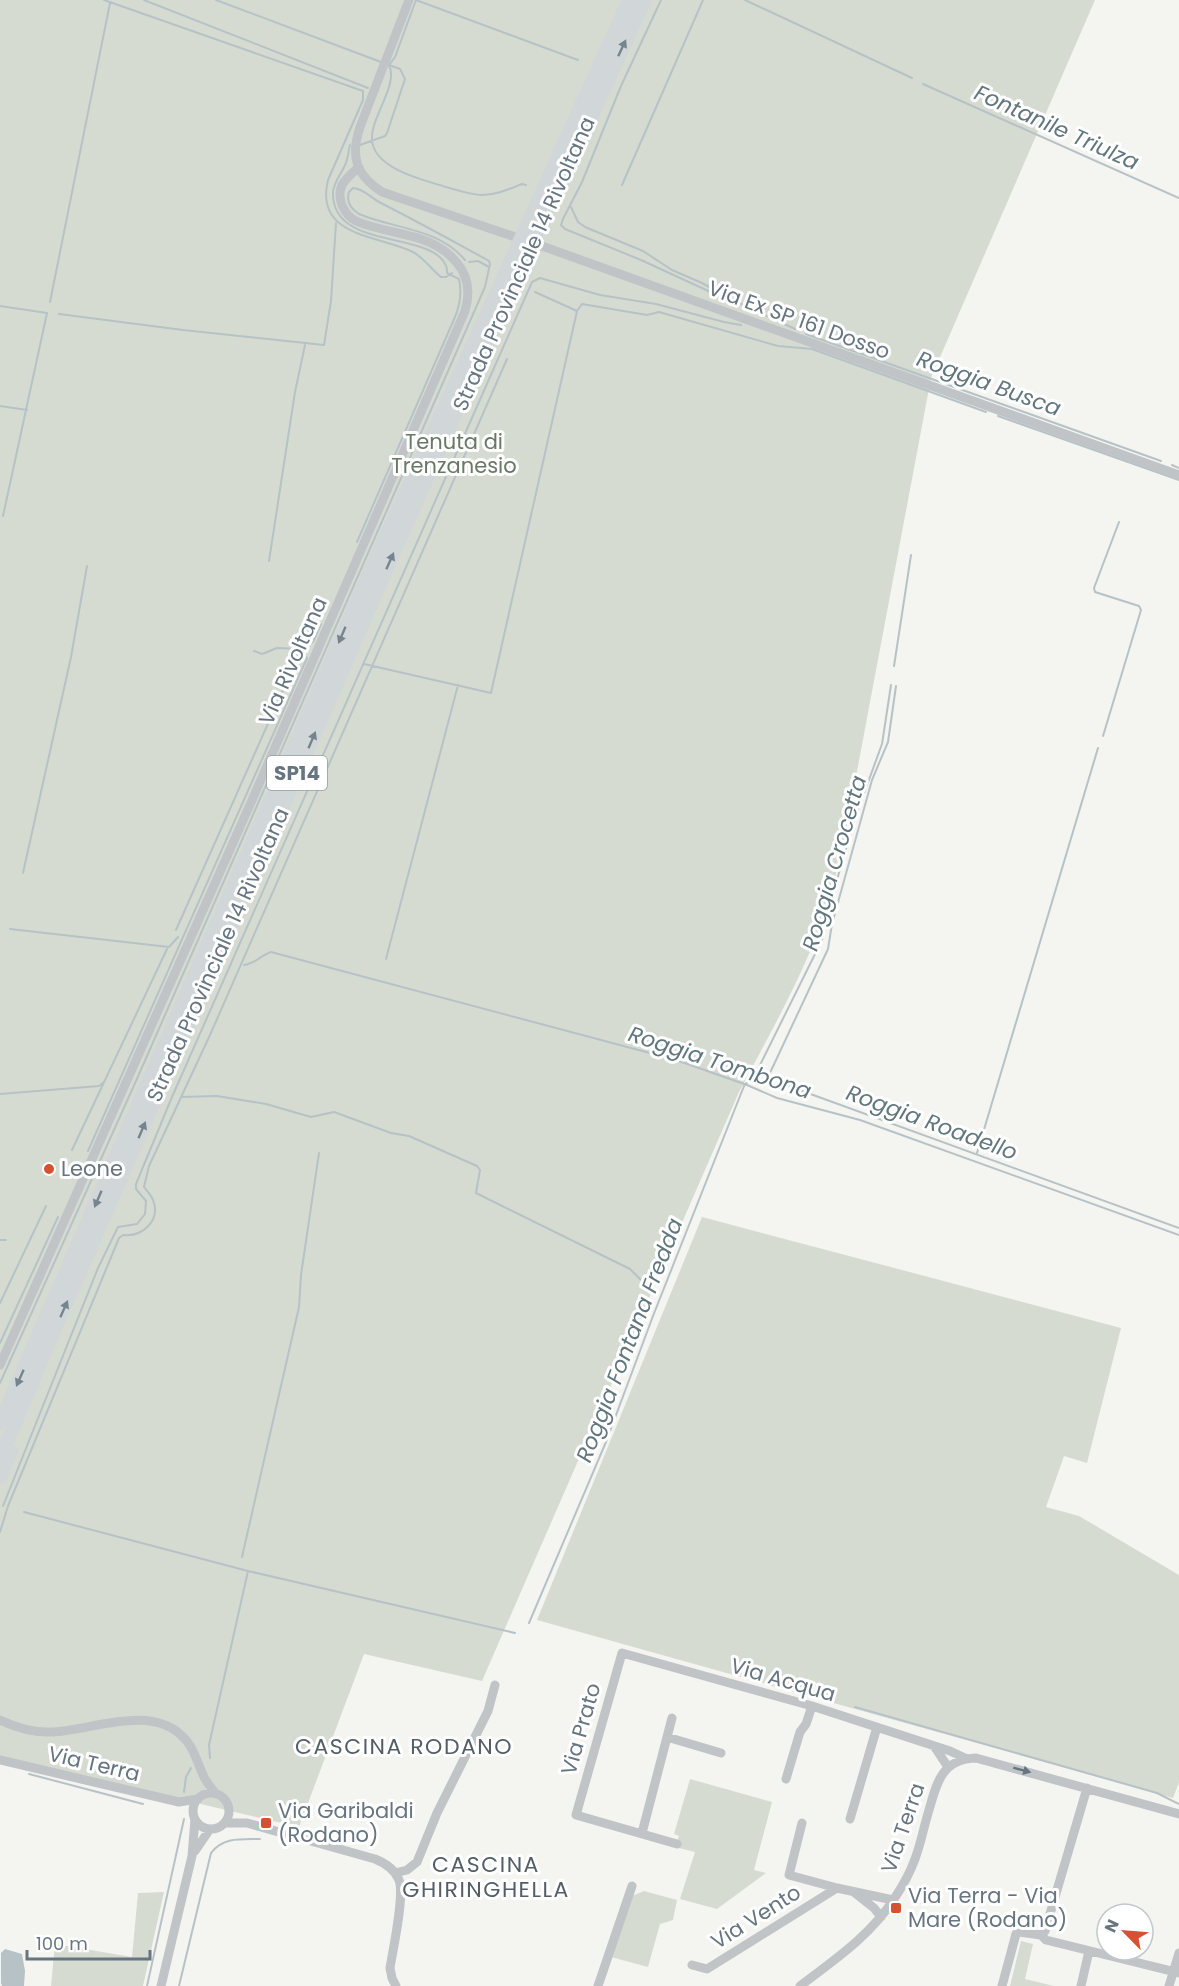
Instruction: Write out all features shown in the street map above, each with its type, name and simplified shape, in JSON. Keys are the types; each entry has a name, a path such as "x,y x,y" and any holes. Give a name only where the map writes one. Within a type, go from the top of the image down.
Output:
{"highway":[{"path":"596,87 640,1"},
{"name":"Strada Provinciale 14 Rivoltana","path":"0,1459 494,327 596,87"},
{"name":"Strada Provinciale 14 Rivoltana","path":"0,1423 370,571 596,87"},
{"name":"SP14","path":"0,1477 32,1398 54,1331"}],"street":[{"path":"358,168 355,147 357,134 409,0"},
{"name":"Via Ex SP 161 Dosso","path":"358,168 368,181 386,194 542,246 1179,475"},
{"name":"Via Rivoltana","path":"0,1365 170,987 465,311 468,299 467,280 462,268 447,251 428,241 352,219 347,214 341,202 341,188 358,168"},
{"name":"Via Acqua","path":"622,1653 812,1706 965,1758 976,1758 1179,1814"},
{"name":"Via Prato","path":"622,1653 576,1815 642,1833"},
{"path":"391,1869 413,1867 419,1858 427,1835 488,1711 495,1685"},
{"path":"786,1779 800,1732 806,1724 812,1706"},
{"path":"672,1718 642,1833 677,1844"},
{"path":"0,1720 18,1728 38,1732 54,1732 138,1720 161,1722 171,1727 189,1743 205,1779 216,1794 224,1799 229,1810 247,1823"},
{"path":"850,1819 877,1727"},
{"path":"667,1737 721,1753"},
{"path":"934,1746 948,1767"},
{"name":"Via Terra","path":"800,1986 858,1941 881,1917 908,1877 936,1785 948,1767 965,1758"},
{"name":"Via Terra","path":"0,1760 179,1802 200,1798"},
{"path":"200,1798 205,1779"},
{"path":"1041,1935 1045,1931 1087,1788"},
{"path":"161,1986 192,1856 194,1805 208,1794 216,1794"},
{"name":"Via Terra","path":"179,1802 194,1817"},
{"path":"194,1817 201,1826 210,1829 218,1828 225,1822 229,1810"},
{"path":"225,1822 247,1823 375,1859 391,1869 400,1883 401,1892 390,1968 396,1986"},
{"path":"802,1823 789,1875 893,1900"},
{"path":"192,1856 201,1839 210,1829"},
{"path":"598,1986 632,1886"},
{"name":"Via Vento","path":"692,1965 707,1969 837,1888"},
{"path":"853,1892 881,1917"},
{"path":"1002,1986 1016,1934 1019,1932 1041,1935 1046,1940 1176,1972"},
{"path":"1081,1986 1089,1951"},
{"path":"1169,1986 1176,1972 1179,1953"}],"green space":[{"name":"Tenuta di Trenzanesio","path":"0,0 1095,0 931,378 842,851 826,910 815,940 739,1092 482,1681 364,1654 299,1827 0,1757"},
{"path":"702,1217 1121,1328 1087,1463 1064,1456 1046,1507 1079,1516 1179,1575 1179,1782 1173,1798 537,1620"},
{"path":"690,1779 772,1802 754,1870 766,1873 717,1909 680,1899 695,1852 675,1847 679,1836 674,1834"},
{"path":"644,1891 677,1900 673,1920 660,1924 648,1967 611,1957 632,1896"},
{"path":"164,1892 143,1986 51,1986 55,1944 132,1957 138,1893"},
{"path":"1021,1941 1033,1944 1025,1979 1054,1986 1010,1986"}],"shaded area":[{"path":"5,1949 22,1954 25,1971 24,1986 2,1986 1,1953"}],"waterway":[{"path":"104,0 363,91 363,100 328,180 326,199 330,213 352,231 413,252 441,277 452,273"},
{"path":"144,0 368,88"},
{"path":"216,0 381,62"},
{"path":"416,0 578,60"},
{"path":"389,65 395,57 416,0"},
{"path":"661,0 561,225 565,229 641,260 717,295"},
{"path":"622,185 703,0"},
{"name":"Fontanile Triulza","path":"745,0 912,78"},
{"path":"50,302 110,3"},
{"path":"389,65 390,82 375,122 372,140 381,159 413,177 473,194 492,194 522,184 526,185"},
{"path":"360,145 385,136 387,133 405,79 400,69 389,65"},
{"name":"Fontanile Triulza","path":"923,84 1179,198"},
{"path":"350,145 346,162 333,192 337,210 347,223 363,232 420,247 436,254 446,265 447,273 459,279 460,289 455,317 357,542"},
{"path":"0,1383 136,1081 485,287 489,261 361,190 353,188 349,192 350,205 359,214 429,235 454,249 465,260"},
{"name":"Roggia Busca","path":"571,207 578,222 585,227 643,251 672,270 795,329"},
{"path":"59,314 324,345 331,301 336,223"},
{"path":"469,262 478,261 489,267"},
{"path":"3,1506 98,1268 118,1227 137,1224 145,1214 146,1201 136,1189 136,1184 172,1097 532,282 540,278 600,295 656,304 741,325"},
{"path":"535,292 577,311"},
{"path":"364,664 491,693 577,311 582,304 647,315 659,312 778,346 812,349 986,412"},
{"path":"0,306 47,313 3,516"},
{"name":"Roggia Busca","path":"806,334 1161,461"},
{"path":"269,561 295,392 305,345"},
{"path":"0,1532 8,1506 119,1238 143,1230 152,1220 155,1207 144,1187 149,1166 210,1035 507,359"},
{"path":"0,406 27,410"},
{"path":"998,416 1179,480"},
{"name":"Roggia Busca","path":"1172,465 1179,468"},
{"path":"1103,736 1141,610 1139,606 1095,592 1094,588 1119,522"},
{"name":"Roggia Roadello","path":"894,666 911,555"},
{"path":"23,873 71,657 87,566"},
{"path":"88,1151 307,658 300,651 302,647 313,642 321,624"},
{"path":"254,651 262,654 277,648 299,649"},
{"path":"176,930 299,654"},
{"path":"386,959 458,685"},
{"name":"Roggia Roadello","path":"891,685 882,744 855,818 822,940 757,1071 763,1071 783,1084 1179,1228"},
{"name":"Roggia Crocetta","path":"769,1075 828,949 832,924 872,780 888,742 896,686"},
{"path":"977,1153 1098,748"},
{"name":"Roggia Tombona","path":"10,929 169,947 178,937"},
{"path":"72,1150 167,949"},
{"name":"Roggia Tombona","path":"244,965 271,952 676,1060 777,1098 860,1120 1179,1235"},
{"name":"Roggia Fontana Fredda","path":"529,1623 606,1442 744,1086 757,1071"},
{"path":"0,1094 99,1086 104,1082"},
{"path":"181,1097 217,1096 266,1104 311,1117 334,1112 391,1133 409,1136 477,1166 480,1170 476,1193 630,1269 643,1282"},
{"path":"242,1557 299,1307 301,1275 319,1153"},
{"path":"0,1303 46,1206"},
{"path":"0,1343 58,1217"},
{"path":"0,1240 6,1240"},
{"path":"24,1512 248,1571 515,1633"},
{"path":"210,1758 209,1745 248,1571"},
{"path":"855,1707 1157,1793 1179,1804"},
{"path":"184,1792 186,1777 191,1768"},
{"path":"29,1774 143,1804"},
{"path":"147,1986 184,1819"},
{"path":"179,1986 211,1853 227,1842 239,1839 260,1839"}],"place":[{"name":"Leone","path":"49,1169"},
{"name":"Via Garibaldi (Rodano)","path":"266,1823"},
{"name":"Via Terra - Via Mare (Rodano)","path":"896,1908"}],"district":[{"name":"CASCINA RODANO","path":"404,1746"},
{"name":"CASCINA GHIRINGHELLA","path":"486,1877"}]}
